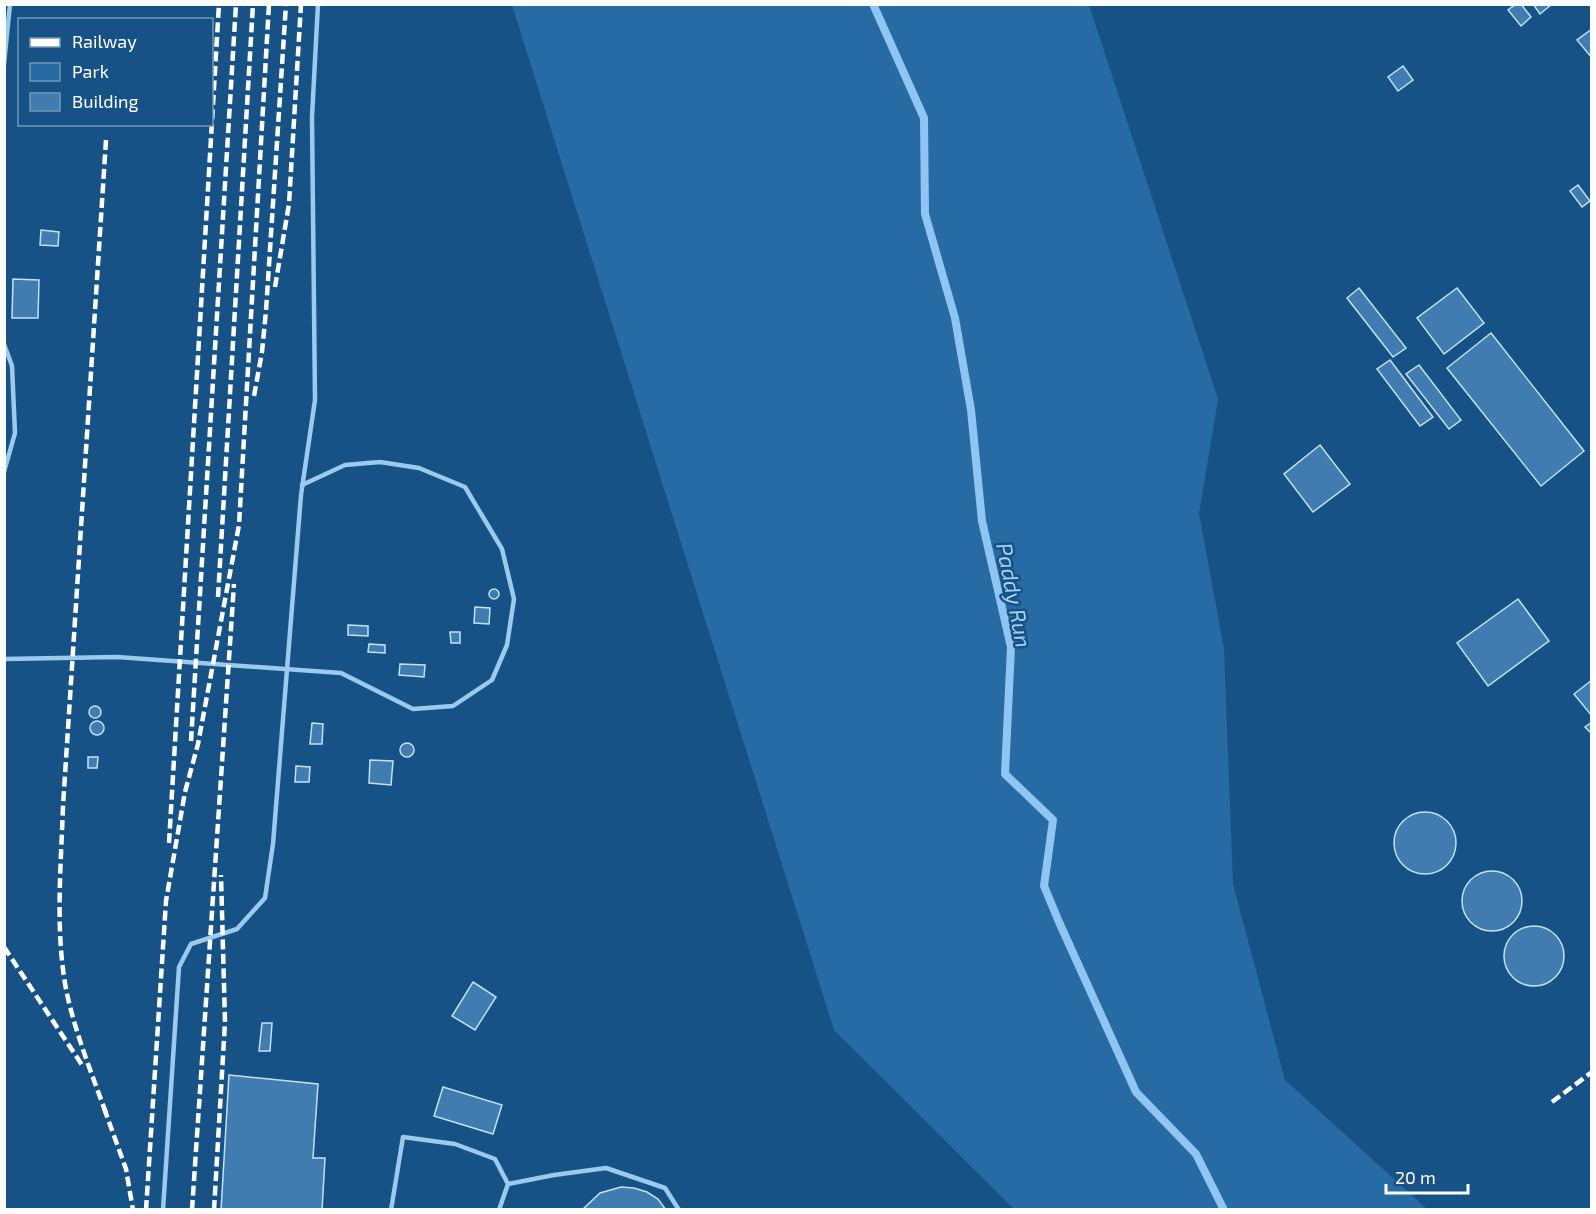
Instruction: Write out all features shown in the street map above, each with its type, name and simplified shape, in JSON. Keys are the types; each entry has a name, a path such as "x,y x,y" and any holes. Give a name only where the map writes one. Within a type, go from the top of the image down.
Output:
{"lane":[{"path":"4,64 10,4"},
{"path":"163,1209 179,967 191,944 237,929 265,898 273,844 302,485 315,400 312,117 318,4"},
{"path":"4,344 12,366 15,433 4,472"},
{"path":"4,659 117,657 341,673 413,709 453,706 492,680 507,645 514,599 502,549 465,487 419,468 380,462 345,465 302,485"},
{"path":"391,1209 403,1137 455,1144 495,1159 508,1184 499,1209"},
{"path":"508,1184 606,1168 665,1188 679,1209"}],"green space":[{"path":"512,5 1089,5 1218,399 1199,513 1224,649 1233,884 1285,1080 1427,1209 1014,1209 834,1030"}],"building":[{"path":"1516,4 1521,4 1531,17 1521,26 1508,10"},
{"path":"1533,4 1552,4 1540,14"},
{"path":"1592,29 1592,58 1577,40"},
{"path":"1403,66 1413,80 1398,91 1388,77"},
{"path":"1578,185 1590,201 1582,207 1570,191"},
{"path":"41,230 59,232 58,246 40,245"},
{"path":"13,279 39,280 38,318 12,318"},
{"path":"1359,288 1406,348 1393,357 1347,298"},
{"path":"1457,288 1484,323 1444,354 1417,318"},
{"path":"1491,333 1584,451 1541,486 1447,368"},
{"path":"1390,360 1433,417 1420,426 1377,369"},
{"path":"1419,365 1461,420 1449,429 1406,374"},
{"path":"1320,445 1350,484 1313,512 1284,474"},
{"path":"494,589 499,594 494,599 489,594"},
{"path":"1518,599 1549,641 1488,686 1457,643"},
{"path":"475,607 490,608 489,624 474,623"},
{"path":"348,625 368,626 368,636 348,635"},
{"path":"450,632 460,632 460,643 451,643"},
{"path":"369,644 385,645 385,653 368,652"},
{"path":"400,664 425,665 424,677 399,675"},
{"path":"1592,680 1592,716 1574,694"},
{"path":"97,706 101,712 97,718 93,718 89,710"},
{"path":"94,721 100,721 104,728 100,735 94,735 90,731 90,725"},
{"path":"1592,722 1592,734 1585,727"},
{"path":"312,723 323,724 322,744 310,744"},
{"path":"407,743 412,745 414,750 412,755 407,757 402,755 400,750 402,745"},
{"path":"88,757 98,757 97,768 88,768"},
{"path":"370,760 393,761 391,785 369,783"},
{"path":"296,766 310,767 309,782 295,782"},
{"path":"1425,812 1442,817 1447,821 1451,826 1456,843 1451,860 1447,865 1442,869 1425,874 1408,869 1403,865 1399,860 1394,843 1399,826 1403,821 1408,817"},
{"path":"1486,871 1498,871 1509,876 1517,884 1522,901 1520,913 1509,926 1498,931 1486,931 1475,926 1467,918 1462,907 1462,895 1467,884 1475,876"},
{"path":"1528,926 1540,926 1551,931 1559,939 1564,956 1562,968 1551,981 1540,986 1528,986 1517,981 1509,973 1504,962 1504,950 1509,939 1517,931"},
{"path":"473,982 496,997 475,1030 452,1016"},
{"path":"262,1023 272,1023 270,1051 259,1051"},
{"path":"229,1075 318,1084 313,1158 325,1158 322,1210 221,1210"},
{"path":"443,1087 502,1105 493,1134 434,1116"},
{"path":"621,1187 647,1192 658,1199 666,1210 582,1210 600,1193"}],"waterway":[{"name":"Paddy Run","path":"873,4 924,118 925,214 955,318 971,410 982,521 1011,647 1005,774 1053,820 1044,886 1136,1092 1196,1154 1224,1210"}],"railway":[{"path":"213,105 219,4"},
{"path":"191,741 236,4"},
{"path":"218,597 253,4"},
{"path":"146,1210 166,901 185,792 198,744 239,525 269,4"},
{"path":"254,396 266,311 286,4"},
{"path":"275,287 289,204 301,4"},
{"path":"169,843 212,126"},
{"path":"106,140 63,806 60,898 61,944 66,989 79,1037 107,1116"},
{"path":"192,1210 234,584"},
{"path":"214,1210 225,1022 221,875"},
{"path":"4,947 84,1068"},
{"path":"1552,1102 1592,1072"},
{"path":"104,1108 126,1169 133,1210"}]}
